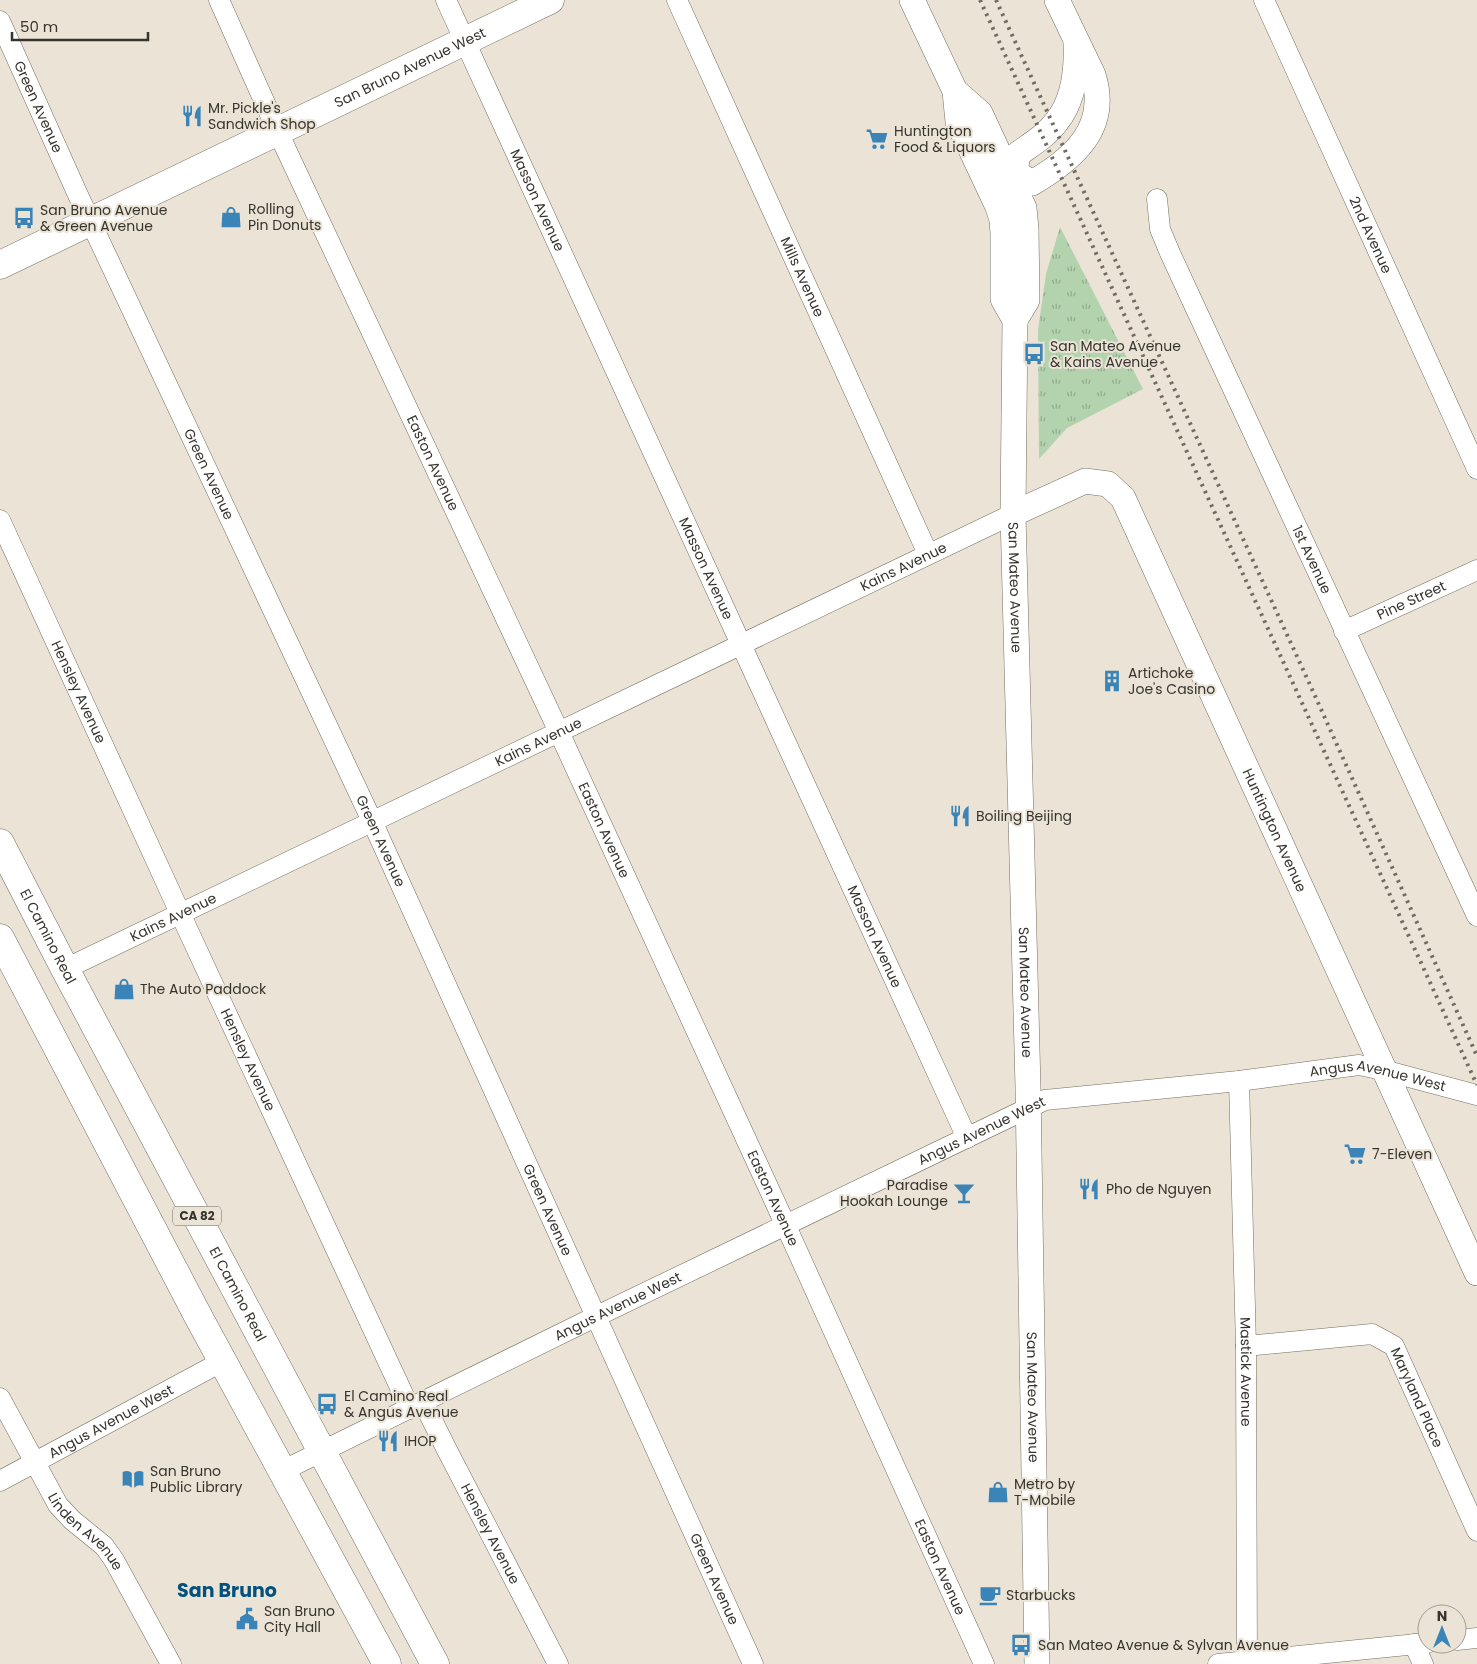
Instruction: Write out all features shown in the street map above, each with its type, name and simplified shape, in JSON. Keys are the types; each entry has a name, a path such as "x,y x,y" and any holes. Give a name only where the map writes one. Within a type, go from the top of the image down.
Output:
{"main road":[{"name":"San Bruno Avenue West","path":"0,266 550,0"},
{"name":"El Camino Real","path":"0,843 65,969 435,1664"},
{"name":"CA 82","path":"0,938 42,1021 223,1361 387,1664"}],"street":[{"name":"Easton Avenue","path":"219,0 559,732 786,1226 984,1664"},
{"name":"Masson Avenue","path":"446,0 967,1138"},
{"name":"Mills Avenue","path":"677,0 928,554"},
{"path":"912,0 955,92 980,113 1007,181"},
{"path":"1007,181 1032,183 1070,157 1087,136 1096,110 1096,86 1057,0"},
{"name":"2nd Avenue","path":"1264,0 1477,469"},
{"name":"Green Avenue","path":"0,22 90,221 372,821 753,1664"},
{"path":"1007,181 1018,154 1046,134 1058,120 1065,107 1073,86 1077,63 1076,40"},
{"name":"San Mateo Avenue","path":"1007,181 1026,218 1027,300 1014,320 1013,514 1028,1108 1037,1664"},
{"name":"1st Avenue","path":"1157,199 1160,229 1170,253 1477,916"},
{"name":"Huntington Avenue","path":"1013,514 1085,481 1108,484 1123,498 1477,1273"},
{"name":"Kains Avenue","path":"65,969 1013,514"},
{"name":"Hensley Avenue","path":"0,520 180,913 417,1405 446,1450 558,1664"},
{"name":"Pine Street","path":"1344,631 1477,570"},
{"name":"Angus Avenue West","path":"282,1471 595,1317 1045,1100 1239,1081 1359,1065 1477,1095"},
{"name":"Mastick Avenue","path":"1239,1081 1246,1346 1247,1662"},
{"name":"Maryland Place","path":"1246,1346 1372,1334 1394,1346 1477,1531"},
{"name":"Angus Avenue West","path":"0,1481 223,1361"},
{"name":"Linden Avenue","path":"0,1398 58,1505 72,1520 104,1546 114,1560 171,1664"},
{"path":"1218,1664 1417,1644"}],"green space":[{"path":"1060,227 1143,389 1067,428 1039,459 1038,330 1046,274"}],"railway":[{"path":"980,0 1477,1085"},
{"path":"996,0 1311,687 1477,1056"}],"place":[{"name":"Mr. Pickle's Sandwich Shop","path":"192,116"},
{"name":"Huntington Food & Liquors","path":"877,139"},
{"name":"Rolling Pin Donuts","path":"231,217"},
{"name":"San Bruno Avenue & Green Avenue","path":"24,218"},
{"name":"San Mateo Avenue & Kains Avenue","path":"1034,354"},
{"name":"Artichoke Joe's Casino","path":"1112,681"},
{"name":"Boiling Beijing","path":"960,816"},
{"name":"The Auto Paddock","path":"124,989"},
{"name":"7-Eleven","path":"1355,1154"},
{"name":"Pho de Nguyen","path":"1089,1189"},
{"name":"Paradise Hookah Lounge","path":"964,1193"},
{"name":"El Camino Real & Angus Avenue","path":"327,1404"},
{"name":"IHOP","path":"388,1441"},
{"name":"San Bruno Public Library","path":"133,1479"},
{"name":"Metro by T-Mobile","path":"998,1492"},
{"name":"Starbucks","path":"990,1595"},
{"name":"San Bruno City Hall","path":"247,1619"},
{"name":"San Mateo Avenue & Sylvan Avenue","path":"1021,1645"}],"district":[{"name":"San Bruno","path":"227,1590"}]}
